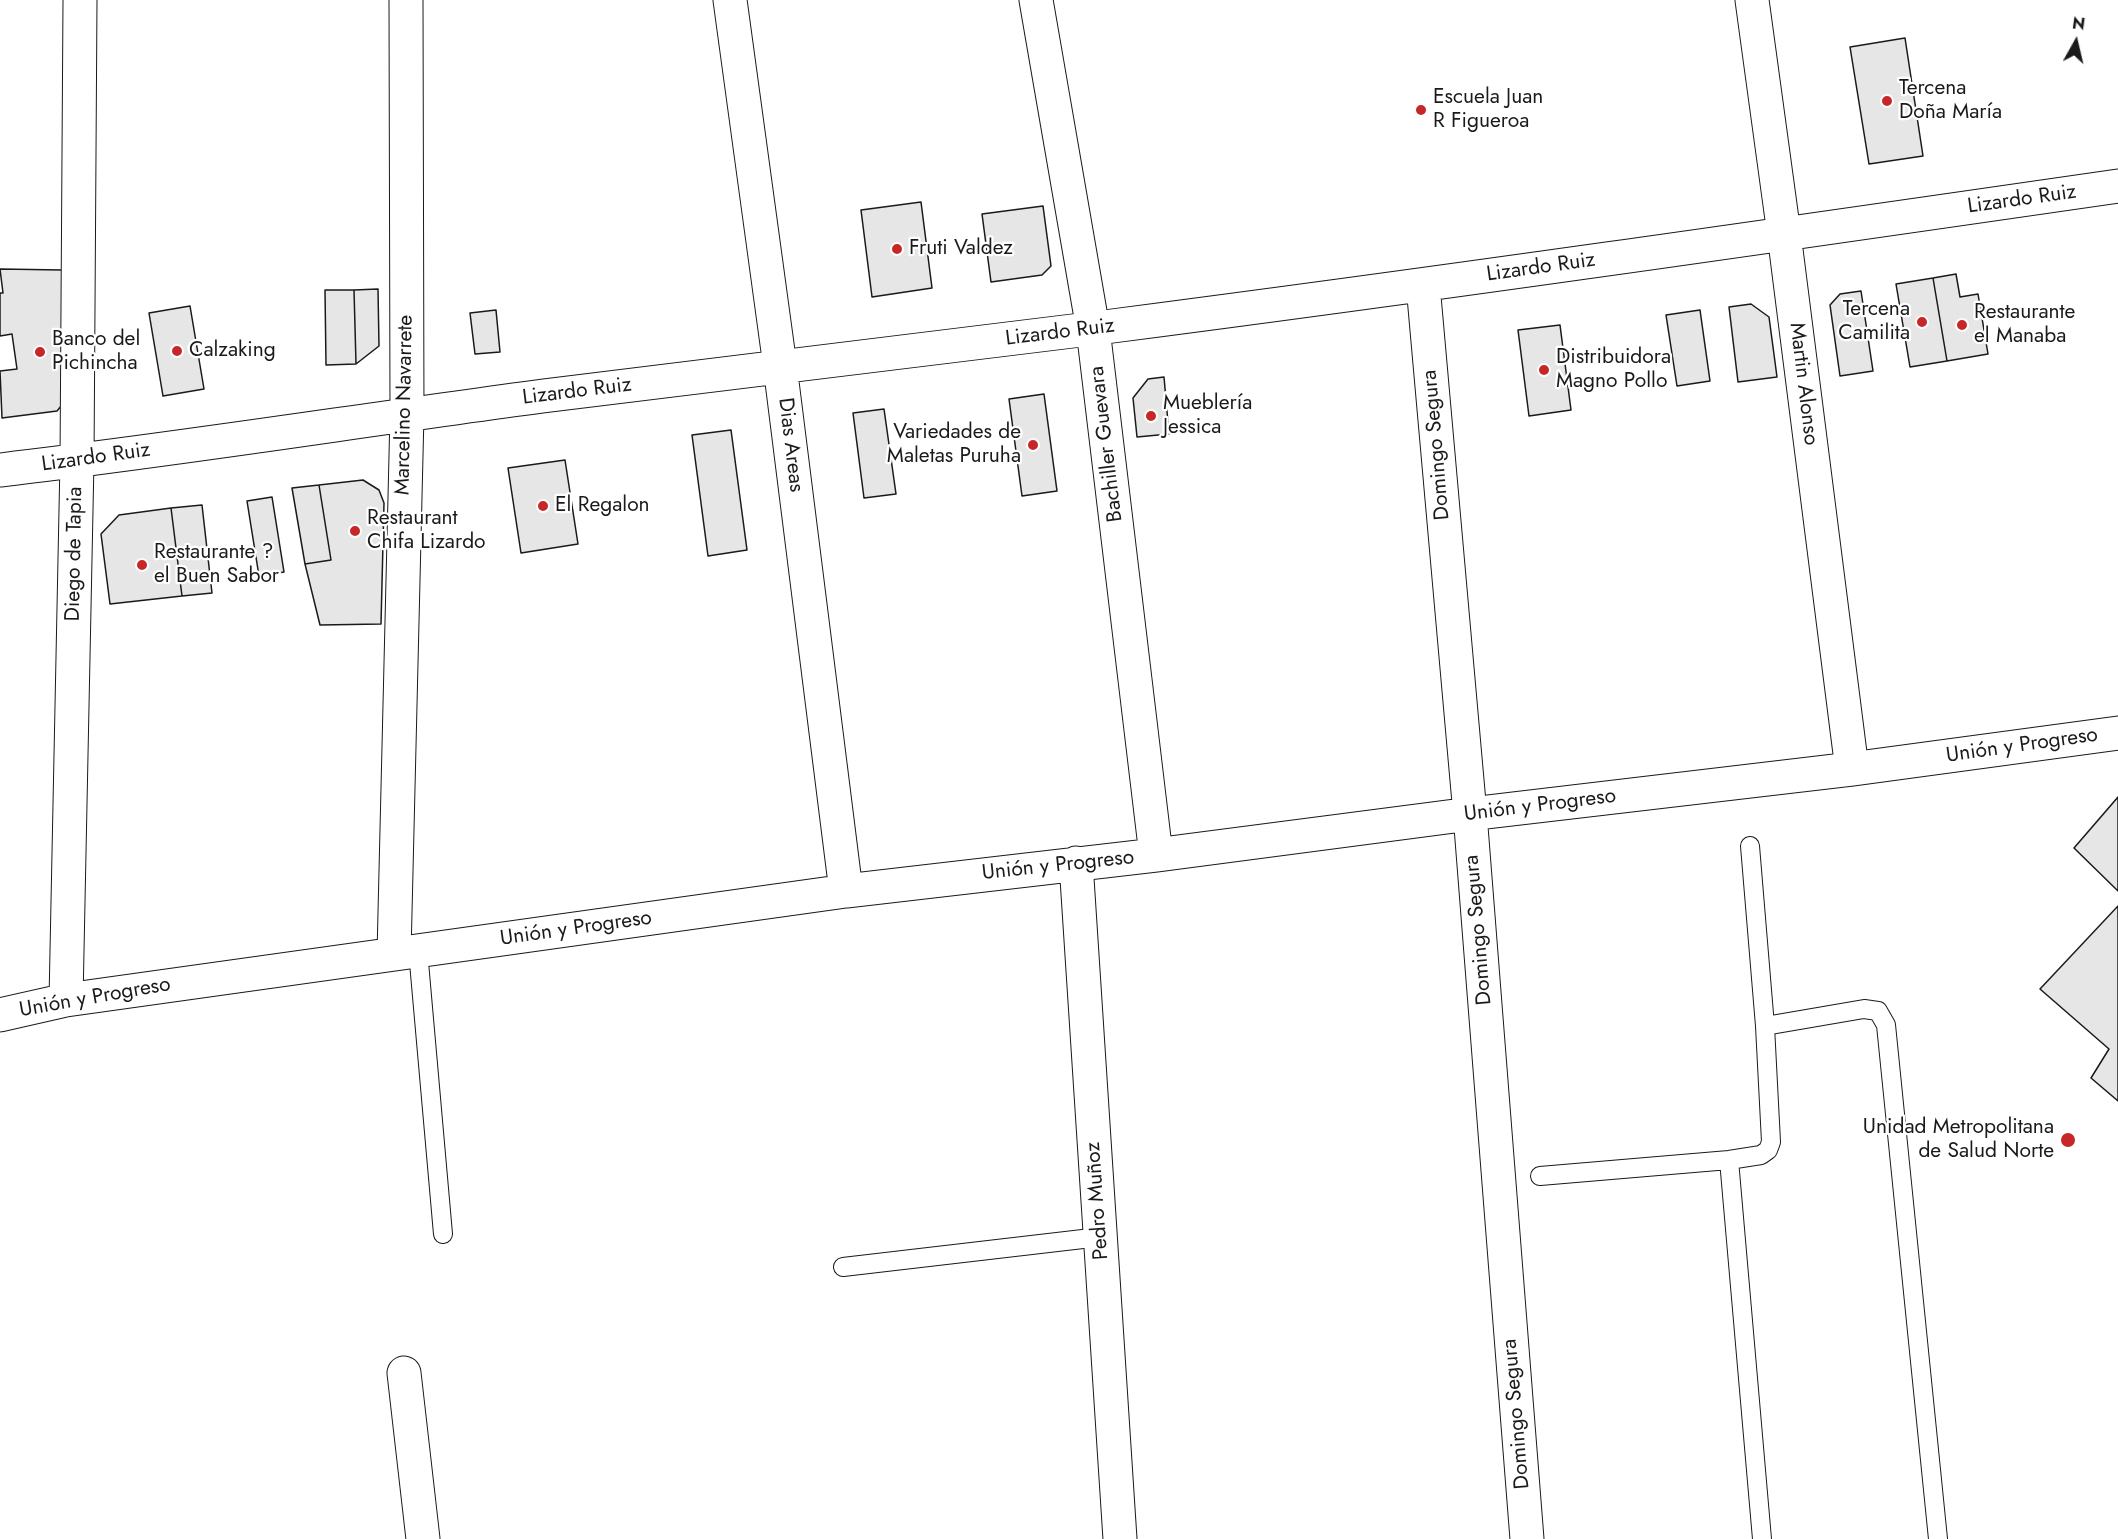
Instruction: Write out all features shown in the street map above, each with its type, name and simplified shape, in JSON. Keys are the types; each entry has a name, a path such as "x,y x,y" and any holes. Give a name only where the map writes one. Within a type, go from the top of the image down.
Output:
{"street":[{"name":"Diego de Tapia","path":"66,1000 77,461 80,0"},
{"name":"Marcelino Navarrete","path":"406,0 406,952"},
{"name":"Dias Areas","path":"729,0 780,366 846,891"},
{"name":"Bachiller Guevara","path":"1036,0 1093,329 1156,855"},
{"name":"Martin Alonso","path":"1752,0 1852,769"},
{"name":"Lizardo Ruiz","path":"0,470 407,414 1093,329 1423,285 2118,186"},
{"name":"Domingo Segura","path":"1423,285 1470,814 1527,1539"},
{"name":"Unión y Progreso","path":"0,1015 66,1000 846,891 1852,769 2118,733"},
{"name":"Pedro Muñoz","path":"1076,863 1120,1539"},
{"path":"404,1373 423,1539"}],"lane":[{"path":"1540,1176 1729,1160 1761,1155 1767,1150 1771,1142 1765,1026 1750,846"},
{"path":"406,952 442,1234"},
{"path":"1765,1026 1864,1009 1878,1011 1886,1025 1938,1539"},
{"path":"1729,1160 1762,1539"},
{"path":"843,1267 1101,1237"}],"building":[{"name":"Tercena Doña María","path":"1905,38 1923,156 1869,164 1850,47"},
{"name":"Fruti Valdez","path":"921,202 932,288 872,297 861,210"},
{"path":"1043,206 1051,266 1042,275 991,282 982,214"},
{"name":"Banco del Pichincha","path":"0,269 62,270 66,400 57,411 2,418 0,371 17,369 12,334 0,336 0,293 3,293"},
{"name":"Restaurante el Manaba","path":"1956,274 1960,297 1978,294 1988,354 1947,361 1933,278"},
{"name":"Tercena Camilita","path":"1933,278 1947,361 1910,367 1896,284"},
{"path":"378,289 379,346 356,364 354,290"},
{"path":"325,290 354,290 356,364 326,365"},
{"path":"1861,291 1873,371 1840,376 1830,305 1840,294"},
{"path":"1751,304 1769,317 1777,377 1738,382 1729,307"},
{"name":"Calzaking","path":"190,306 204,389 163,396 149,313"},
{"path":"496,310 500,352 475,354 470,313"},
{"path":"1700,310 1710,381 1677,386 1666,315"},
{"name":"Distribuidora Magno Pollo","path":"1560,325 1571,410 1529,416 1518,330"},
{"name":"Mueblería Jessica","path":"1164,377 1169,434 1137,437 1133,398 1148,379"},
{"name":"Variedades de Maletas Puruha","path":"1044,394 1057,491 1022,496 1009,399"},
{"path":"884,409 896,494 864,498 853,413"},
{"path":"731,430 747,550 708,556 692,435"},
{"name":"El Regalon","path":"565,460 578,544 521,553 508,468"},
{"name":"Restaurant Chifa Lizardo","path":"363,480 379,490 384,503 381,624 320,625 305,564 331,560 319,485"},
{"path":"319,485 331,560 305,564 292,488"},
{"path":"272,497 284,572 259,576 247,501"},
{"path":"202,505 212,593 182,596 171,508"},
{"name":"Restaurante ? el Buen Sabor","path":"171,508 182,596 110,604 101,534 119,515"},
{"path":"2118,797 2118,891 2074,848"},
{"name":"Unidad Metropolitana de Salud Norte","path":"2118,906 2118,1101 2091,1078 2109,1049 2040,989"}],"place":[{"name":"Tercena Doña María","path":"1887,101"},
{"name":"Escuela Juan R Figueroa","path":"1421,110"},
{"name":"Fruti Valdez","path":"897,249"},
{"name":"Tercena Camilita","path":"1922,322"},
{"name":"Restaurante el Manaba","path":"1962,325"},
{"name":"Calzaking","path":"177,351"},
{"name":"Banco del Pichincha","path":"40,352"},
{"name":"Distribuidora Magno Pollo","path":"1544,370"},
{"name":"Mueblería Jessica","path":"1151,416"},
{"name":"Variedades de Maletas Puruha","path":"1033,445"},
{"name":"El Regalon","path":"543,506"},
{"name":"Restaurant Chifa Lizardo","path":"355,531"},
{"name":"Restaurante ? el Buen Sabor","path":"142,565"},
{"name":"Unidad Metropolitana de Salud Norte","path":"2068,1140"}]}
